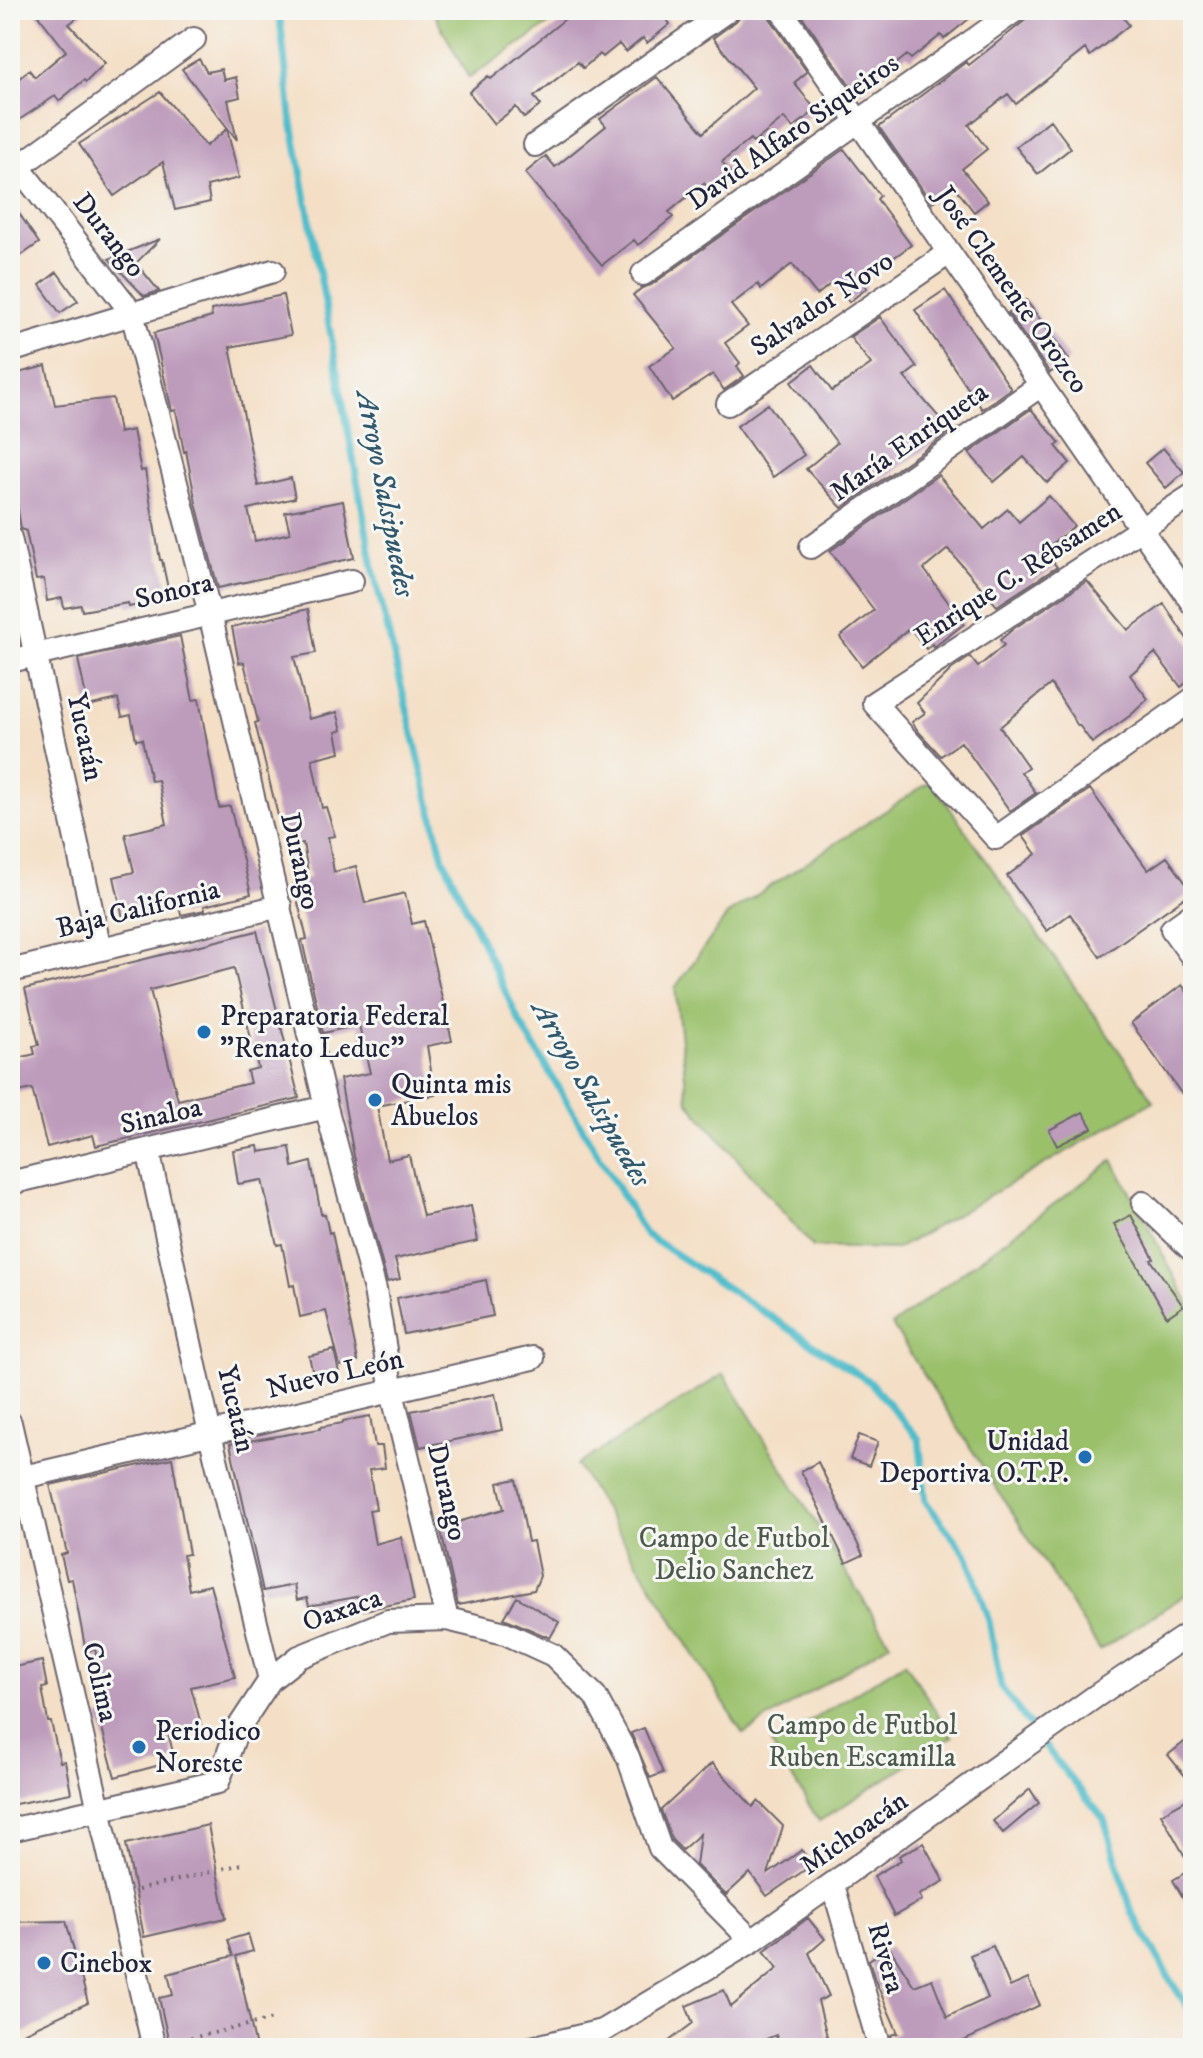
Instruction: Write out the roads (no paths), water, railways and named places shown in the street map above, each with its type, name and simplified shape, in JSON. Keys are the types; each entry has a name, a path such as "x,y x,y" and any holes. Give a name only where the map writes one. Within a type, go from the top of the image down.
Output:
{"street":[{"path":"535,145 728,10"},
{"name":"José Clemente Orozco","path":"781,10 1193,604"},
{"name":"David Alfaro Siqueiros","path":"643,274 1016,10"},
{"path":"13,165 194,39"},
{"name":"Durango","path":"13,165 132,313 210,614 326,1107 375,1290 392,1392 447,1619"},
{"name":"Salvador Novo","path":"728,404 949,253"},
{"path":"10,351 273,271"},
{"name":"María Enriqueta","path":"811,547 1041,385"},
{"name":"Enrique C. Rébsamen","path":"1193,495 874,703 996,838 1193,699"},
{"name":"Yucatán","path":"10,538 100,949"},
{"name":"Sonora","path":"10,661 352,581"},
{"name":"Baja California","path":"10,971 280,906"},
{"path":"1193,914 1172,929 1193,958"},
{"name":"Sinaloa","path":"10,1183 326,1107"},
{"name":"Yucatán","path":"148,1150 210,1434 270,1680"},
{"path":"1143,1203 1193,1251"},
{"name":"Nuevo León","path":"16,1479 533,1358"},
{"name":"Colima","path":"10,1423 16,1479 120,1894 154,2048"},
{"name":"Oaxaca","path":"10,1830 218,1782 237,1730 270,1680 299,1657 388,1621 447,1619 505,1633 553,1655 595,1696 628,1757 660,1848 752,1941"},
{"name":"Michoacán","path":"532,2048 604,2039 833,1885 1096,1696 1193,1631"},
{"name":"Rivera","path":"833,1885 880,2048"}],"waterway":[{"name":"Arroyo Salsipuedes","path":"279,10 291,116 374,573 443,858 518,1019 645,1234 870,1382 919,1439 926,1502 968,1557 989,1621 1001,1687 1104,1819 1132,1912 1193,2015"}],"place":[{"name":"Preparatoria Federal \"Renato Leduc\"","path":"204,1032"},
{"name":"Quinta mis Abuelos","path":"375,1100"},
{"name":"Unidad Deportiva O.T.P.","path":"1085,1457"},
{"name":"Periodico Noreste","path":"139,1747"},
{"name":"Cinebox","path":"44,1963"}],"park label":[{"name":"Campo de Futbol Delio Sanchez","path":"734,1554"},
{"name":"Campo de Futbol Ruben Escamilla","path":"862,1741"}]}
